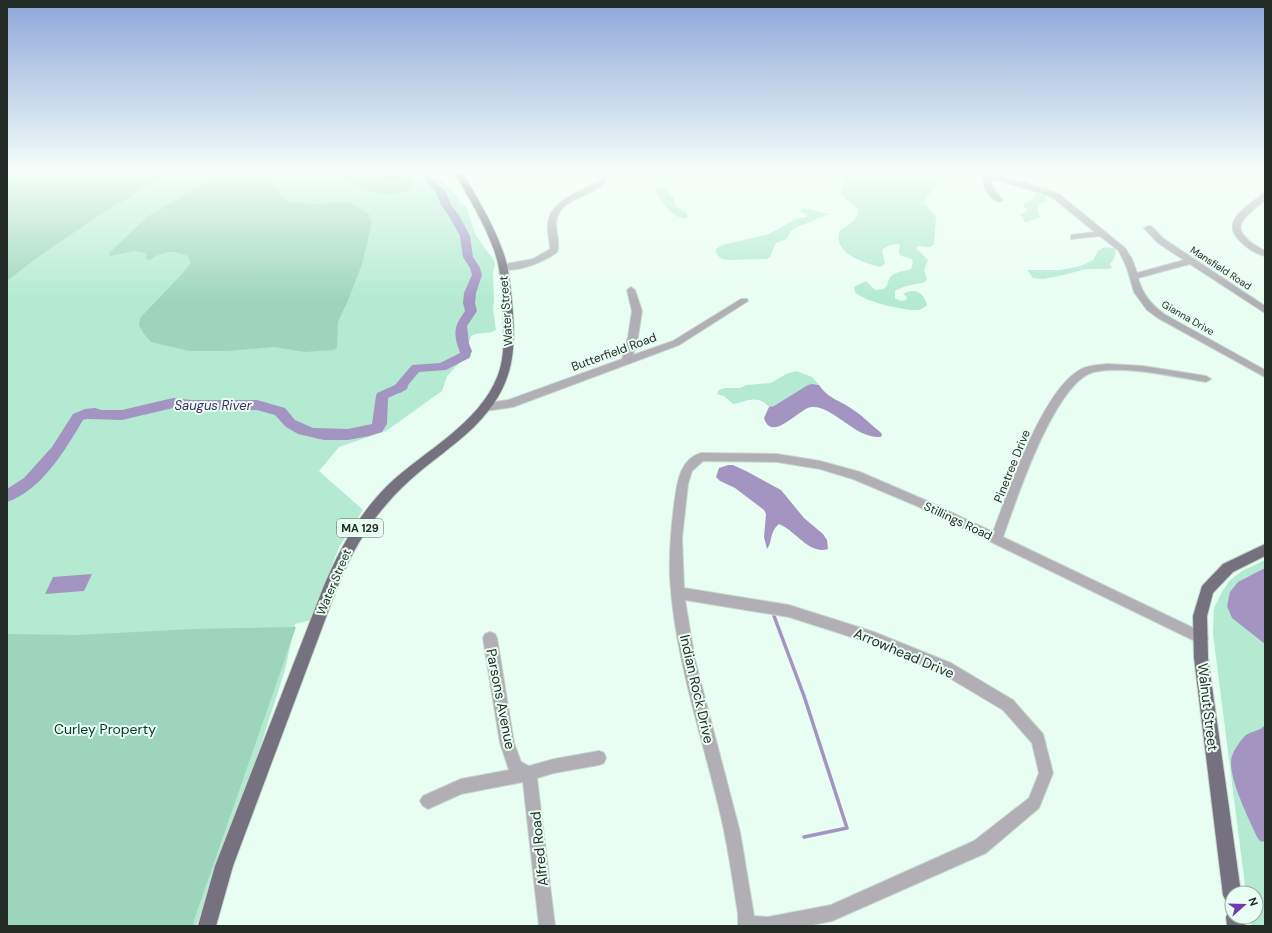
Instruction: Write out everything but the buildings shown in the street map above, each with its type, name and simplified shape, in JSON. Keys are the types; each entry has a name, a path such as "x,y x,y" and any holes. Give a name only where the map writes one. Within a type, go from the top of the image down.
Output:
{"main road":[{"name":"Water Street","path":"207,926 224,866 347,548 369,514 394,487 463,429 485,407 493,396 503,377 509,356 509,325 503,267 498,248 481,215"},
{"name":"Walnut Street","path":"1231,885 1201,658 1200,616 1207,590 1228,568 1265,550"}],"street":[{"path":"503,267 529,264 543,259 554,250 552,222 554,215"},
{"name":"Gianna Drive","path":"1080,215 1122,250 1128,261 1139,296 1154,312 1265,374"},
{"path":"1243,215 1237,220 1235,228 1239,236 1250,246 1265,254"},
{"name":"Mansfield Road","path":"1148,228 1161,241 1265,310"},
{"path":"1074,237 1102,232"},
{"path":"1133,277 1191,261"},
{"path":"626,362 633,337 637,311 631,290"},
{"name":"Butterfield Road","path":"485,407 509,404 676,343 744,301"},
{"name":"Pinetree Drive","path":"996,539 1031,447 1051,411 1068,386 1084,371 1103,368 1126,368 1206,379"},
{"name":"Stillings Road","path":"701,457 777,458 820,465 856,475 996,539 1201,638"},
{"name":"Indian Rock Drive","path":"701,457 691,462 685,473 678,513 676,565 679,605 698,702 730,822 746,914 746,925"},
{"name":"Arrowhead Drive","path":"678,593 789,611 869,636 946,668 1008,705 1038,740 1046,773 1034,803 980,847 832,913 768,925 746,925"},
{"name":"Parsons Avenue","path":"490,638 507,743 516,768 529,773"},
{"path":"428,801 461,787 529,773 554,766 599,758"},
{"name":"Alfred Road","path":"529,773 547,926"}],"green space":[{"path":"7,215 101,215 37,258 7,281"},
{"path":"100,215 469,215 476,236 494,260 495,265 493,273 493,309 496,330 471,336 469,342 470,358 461,361 447,376 442,391 386,431 339,447 319,471 363,510 339,547 311,620 295,624 285,670 246,791 196,926 7,926 7,281 37,258"},
{"path":"151,215 369,215 372,223 362,264 338,322 337,347 334,350 304,352 275,347 226,351 190,351 151,342 139,325 140,318 191,263 188,256 173,252 160,254 150,260 146,259 146,253 135,251 110,256 109,253"},
{"path":"676,215 687,215 687,218 682,218"},
{"path":"807,215 828,215 795,228 791,231 787,239 776,243 770,257 767,259 726,260 720,258 716,251 716,249 722,245 769,234 796,219 807,217"},
{"path":"857,215 935,215 936,216 934,244 930,247 919,246 916,248 928,260 924,270 927,279 925,282 906,286 895,291 895,298 901,301 906,300 907,297 903,294 911,291 918,292 924,297 927,305 919,310 902,309 875,302 860,296 855,292 854,287 866,281 875,290 883,289 887,286 892,275 911,269 913,263 912,259 900,254 900,245 898,244 891,245 882,250 885,264 880,267 858,260 844,251 838,238 840,230"},
{"path":"1020,215 1039,215 1040,217 1025,222"},
{"path":"1104,247 1114,248 1116,251 1114,259 1110,264 1112,268 1086,269 1043,279 1033,278 1027,270 1060,270 1081,266 1093,260 1098,251"},
{"path":"796,371 812,377 819,385 812,384 774,406 769,407 765,403 756,400 748,400 733,404 724,396 717,394 719,390 725,388 740,388 747,385 771,383 786,374"},
{"path":"1265,560 1265,926 1251,925 1264,925 1264,885 1245,885 1213,634 1214,608 1229,581 1242,571"},
{"name":"Curley Property","path":"296,627 192,926 7,926 7,634 76,635 194,629"}],"shaded area":[{"path":"416,368 410,378 407,389 400,393 387,393 408,373"},
{"path":"812,384 819,385 831,397 859,414 882,434 881,437 862,433 828,412 820,408 812,407 801,412 780,426 773,427 768,425 764,418 769,407 774,406"},
{"path":"733,465 746,471 781,490 804,518 823,534 827,540 828,549 821,550 808,545 779,524 772,533 767,549 764,537 766,514 764,510 735,488 720,481 716,477 719,468"},
{"path":"1265,568 1265,644 1232,618 1227,606 1230,592 1238,582"},
{"path":"92,574 84,591 45,594 53,577"},
{"path":"1265,665 1265,842 1260,841 1257,837 1244,808 1235,785 1231,764 1232,756 1243,738 1264,726"}],"waterway":[{"name":"Saugus River","path":"7,496 29,482 57,451 78,417 85,414 95,413 102,415 122,415 173,403 191,405 257,405 280,411 286,420 293,425 303,431 313,433 324,435 348,435 377,428 380,424 382,396 399,388 416,368 442,367 465,355 466,351 463,344 461,326 471,311 469,303 470,293 477,275 475,268 468,257 465,236 454,215"},
{"path":"774,616 804,696 847,828 804,837"}]}
